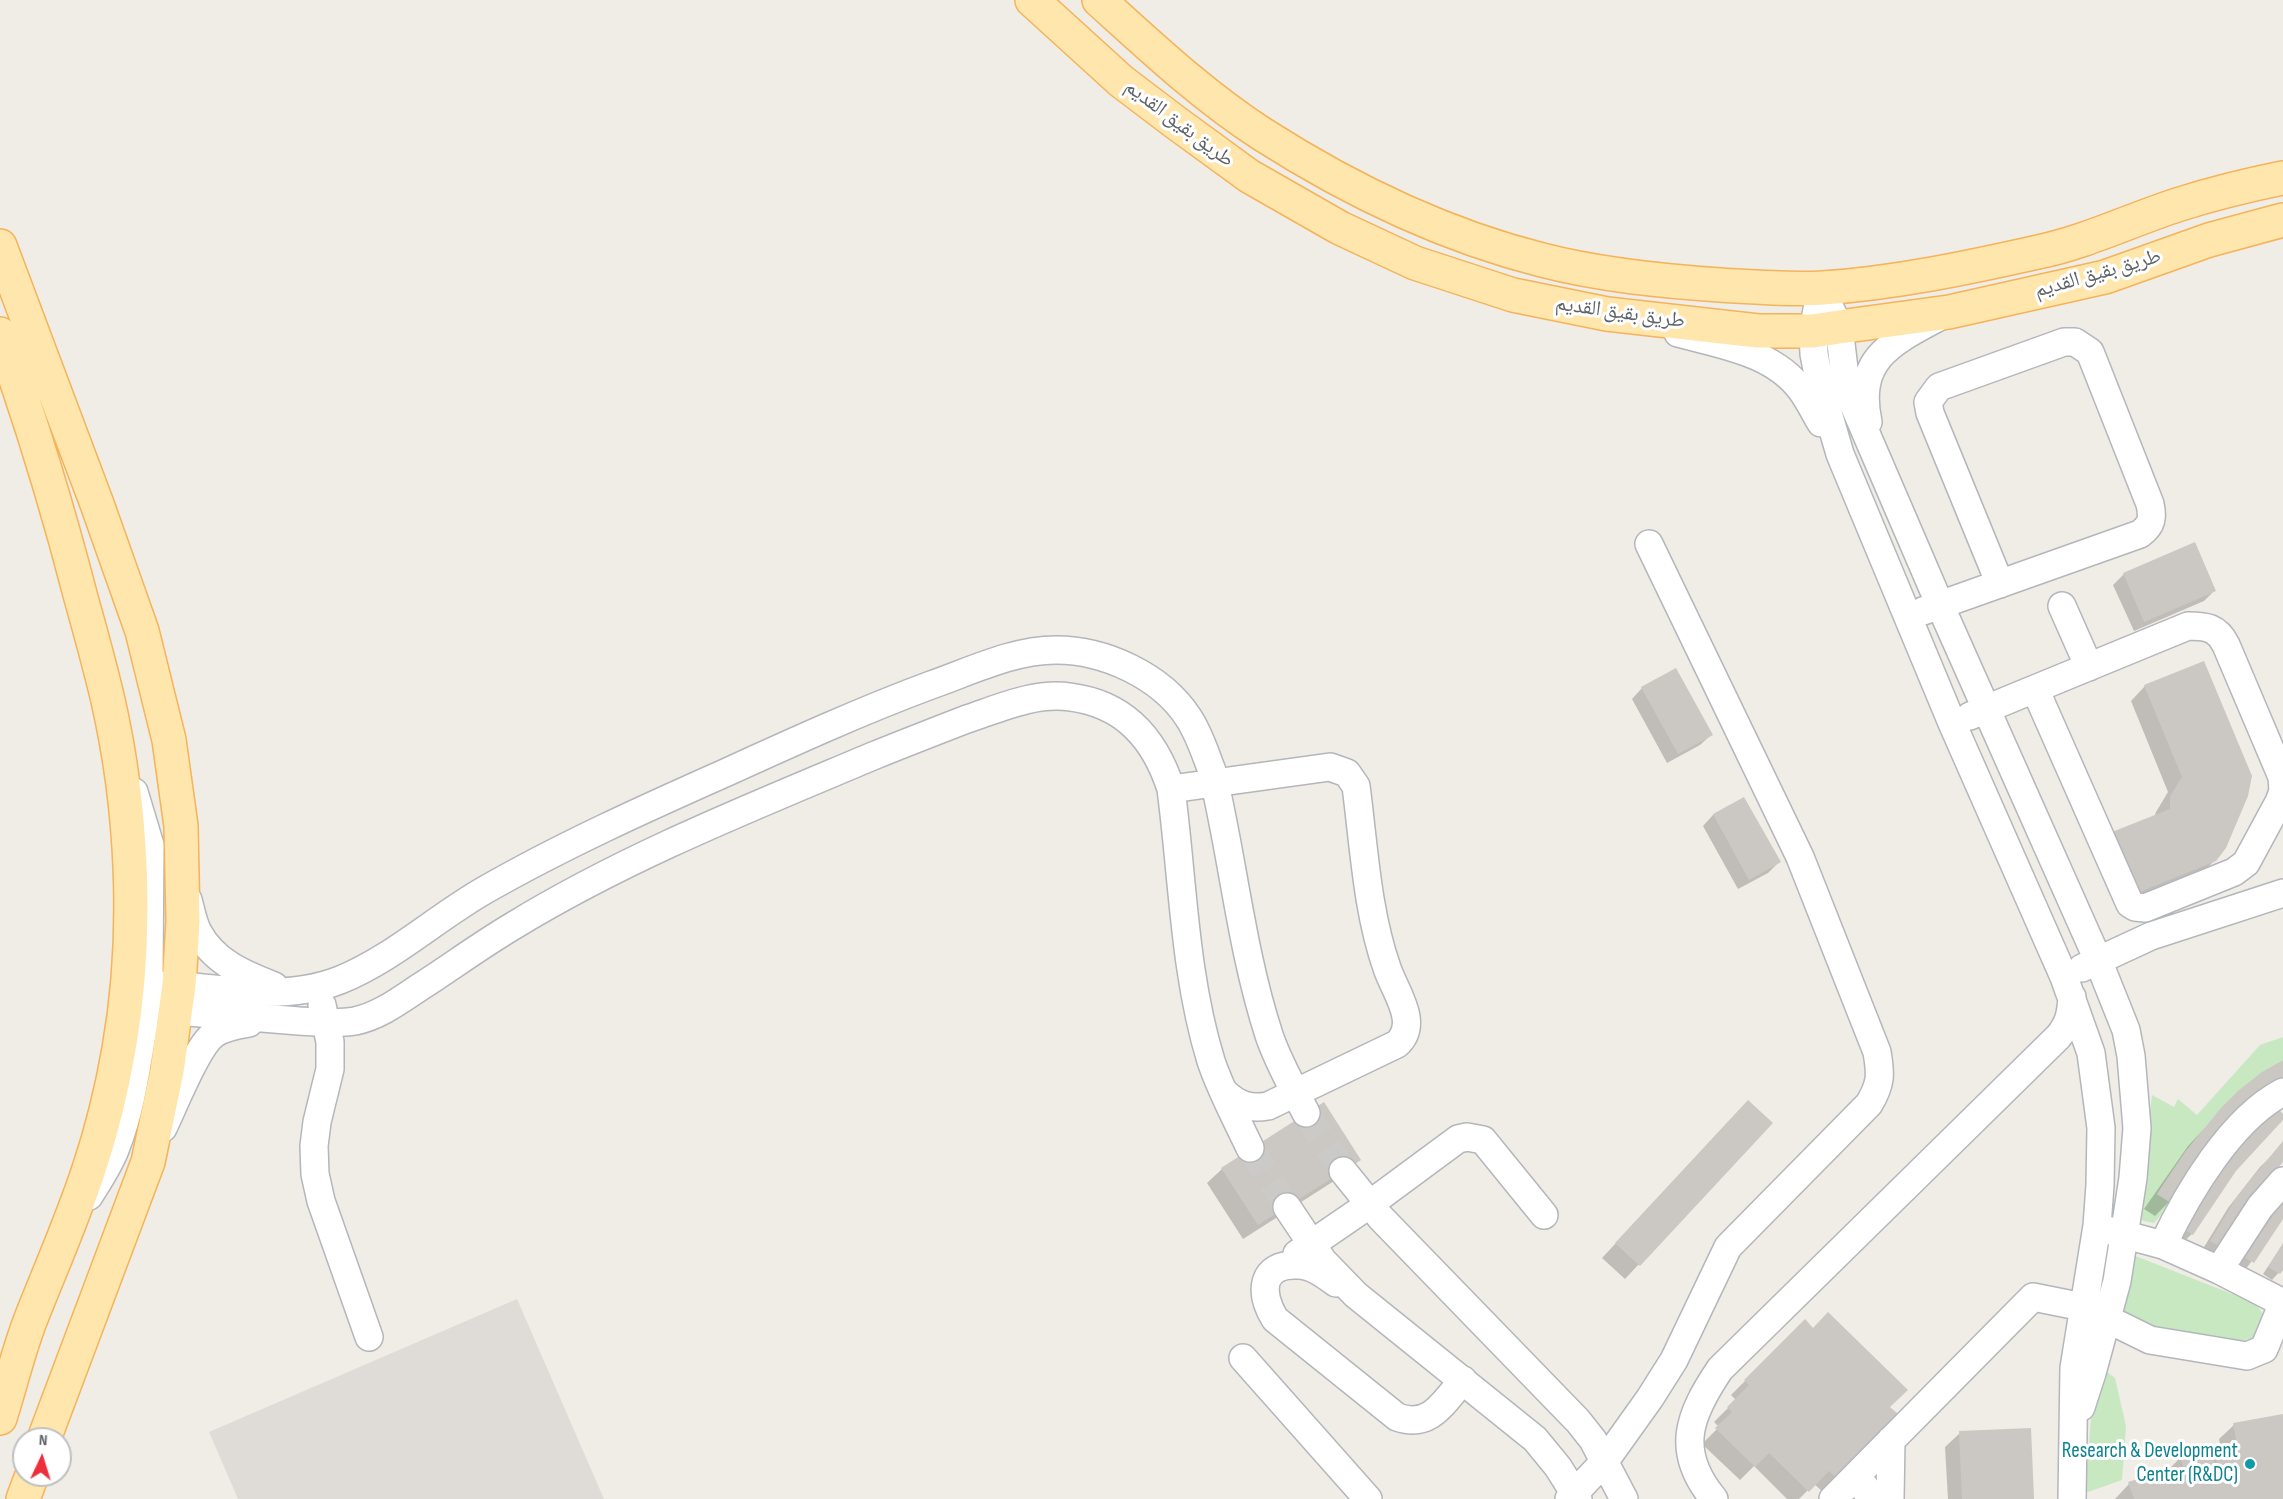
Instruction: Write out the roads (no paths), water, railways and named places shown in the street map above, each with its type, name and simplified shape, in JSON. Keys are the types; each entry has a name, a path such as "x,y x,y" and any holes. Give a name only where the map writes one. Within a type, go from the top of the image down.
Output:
{"main road":[{"name":"طريق بقيق القديم","path":"1032,0 1121,81 1175,122 1249,176 1340,228 1415,263 1513,295 1607,314 1758,331 1826,329 1949,312 2105,277 2209,240 2283,220"},
{"name":"طريق بقيق القديم","path":"1099,0 1201,90 1260,133 1325,172 1397,209 1480,241 1543,261 1612,274 1682,283 1752,287 1821,288 1887,281 2043,251 2097,235 2179,205 2283,178"},
{"path":"0,246 142,631 169,741 181,826 183,922 170,996 167,1071 147,1162 49,1427"},
{"path":"0,334 22,395 66,542 108,698 122,787 129,859 131,912 128,988 119,1050 106,1108 90,1167 29,1324 0,1418"}],"street":[{"path":"1821,288 1826,329 1876,459 2098,960 2119,1011 2132,1056 2137,1128 2133,1178 2117,1281 2096,1361 2072,1431"},
{"path":"1876,459 1865,396 1869,377 1876,361 1896,340 1949,312"},
{"path":"1607,314 1744,351 1768,361 1785,373 1801,390 1840,454"},
{"path":"1826,329 1814,354 1820,385 1840,454 1952,723 2068,987 2091,1053 2101,1128 2097,1226 2074,1368 2072,1499"},
{"path":"1908,617 2140,534 2151,522 2150,504 2090,352 2075,342 2064,342 1939,387 1932,393 1928,402 1930,413 2000,584"},
{"path":"1271,1272 1283,1266 1300,1265 1316,1270 1356,1296 1535,1439 1558,1467 1574,1497 1605,1461 1674,1360 1728,1247 1869,1104 1878,1089 1881,1072 1878,1052 1800,857 1649,544"},
{"path":"2062,606 2089,667"},
{"path":"1952,723 2036,688 2188,626 2210,627 2220,633 2282,777 2283,791 2279,802 2246,863 2234,872 2145,908 2130,904 2036,688"},
{"path":"68,1228 103,1174 116,1149 137,1068 149,998 248,991 289,992 340,980 376,962 459,905 495,884 635,813 878,705 1030,652 1056,650 1087,653 1117,663 1152,681 1167,692 1188,716 1200,739 1215,783 1256,989 1270,1036 1301,1103"},
{"path":"108,698 150,845 149,973 170,996 271,1019 327,1022 355,1021 385,1011 513,926 574,892 648,855 788,792 927,734 1013,703 1047,696 1070,697 1097,703 1124,716 1147,738 1164,766 1171,789 1189,960 1209,1052 1250,1148"},
{"path":"1171,789 1330,767 1347,773 1356,786 1375,928 1387,969 1407,1018 1407,1034 1397,1044 1301,1103 1248,1107 1239,1104 1225,1093"},
{"path":"181,826 188,899 197,931 216,958 246,976 289,992"},
{"path":"2068,987 2098,960 2151,936 2283,893"},
{"path":"318,986 330,1042 330,1069 317,1122 314,1146 315,1174 321,1201 369,1337"},
{"path":"1706,1493 1693,1465 1690,1428 1696,1407 1720,1369 2058,1037 2067,1026 2071,1015 2068,987"},
{"path":"147,1162 201,1048 213,1035 232,1026 271,1019"},
{"path":"2163,1245 2176,1217 2214,1158 2259,1109 2283,1092"},
{"path":"1463,1380 1433,1414 1425,1419 1407,1421 1397,1418 1275,1319 1264,1295 1265,1283 1271,1272 1370,1204 1458,1139 1467,1137 1483,1140 1544,1215"},
{"path":"1343,1171 1381,1218 1578,1421 1593,1440 1624,1499"},
{"path":"2219,1270 2260,1207 2283,1180"},
{"path":"1287,1207 1323,1261 1356,1296"},
{"path":"1850,1494 1891,1440 2033,1297 2083,1307 2151,1340 2247,1356 2264,1349 2283,1303 2219,1270 2163,1245 2097,1226"},
{"path":"2096,1361 2108,1350 2151,1340"},
{"path":"1243,1358 1368,1499"},
{"path":"1890,1499 1891,1440"}],"tunnel":[{"path":"1306,1113 1343,1171"},
{"path":"1250,1148 1287,1207"}],"place":[{"name":"Research & Development Center (R&DC)","path":"2250,1464"}]}
